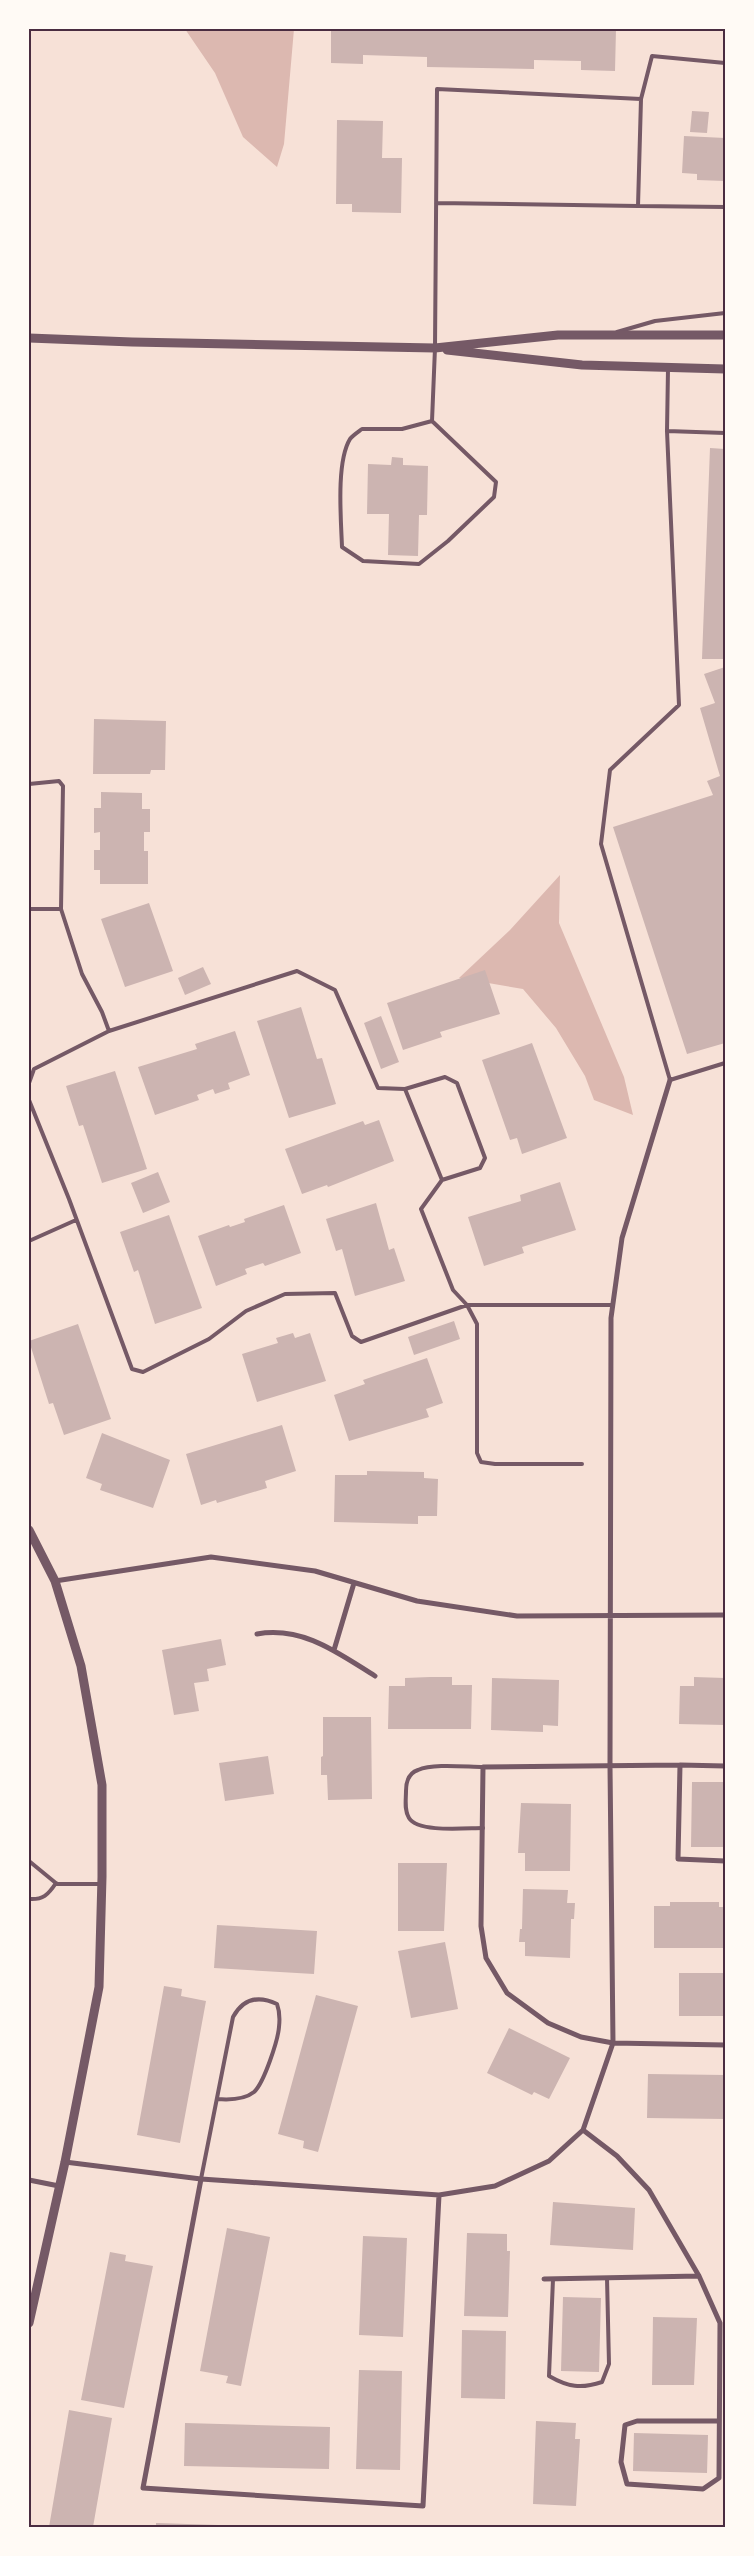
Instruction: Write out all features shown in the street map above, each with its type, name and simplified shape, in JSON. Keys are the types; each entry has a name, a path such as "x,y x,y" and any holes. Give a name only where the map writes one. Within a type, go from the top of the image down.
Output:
{"street":[{"path":"29,338 435,348 558,335 725,336"},
{"path":"435,348 496,357 582,365 725,369"},
{"path":"65,2162 201,2179 439,2195 495,2186 504,2182 549,2161 583,2130 613,2043 610,1766 612,1306 622,1238 670,1080"},
{"path":"29,1530 55,1581 81,1666 102,1785 99,1987 65,2162 29,2323"},
{"path":"55,1581 210,1557 315,1571 417,1601 517,1616 725,1615"},
{"path":"334,1650 354,1583"},
{"path":"257,1634 288,1632 307,1637 334,1650 375,1676"},
{"path":"680,1765 678,1858 725,1861"},
{"path":"725,1766 483,1767 482,1926 486,1958 507,1994 548,2023 581,2038 613,2043 725,2044"},
{"path":"583,2130 617,2156 649,2190 698,2276 720,2324 719,2478 702,2489 627,2484 621,2462 625,2425 637,2421 718,2421"},
{"path":"201,2179 143,2488 423,2506 439,2195"},
{"path":"29,2180 59,2186"},
{"path":"544,2279 698,2276"}],"lane":[{"path":"638,206 641,99 652,56 725,63"},
{"path":"432,421 402,429 362,429 350,439 345,455 340,486 342,547 363,562 419,564 448,541 494,497 496,482 432,421 435,348 437,89 641,99"},
{"path":"436,203 725,207"},
{"path":"605,335 655,321 725,313"},
{"path":"668,367 667,431 679,705 610,770 600,844 670,1080 725,1063"},
{"path":"667,431 725,433"},
{"path":"29,784 59,782 63,786 61,909 82,974 102,1012 109,1031"},
{"path":"29,909 61,909"},
{"path":"29,1083 34,1069 109,1031 297,971 335,990 378,1088 405,1089 445,1077 457,1084 485,1158 480,1168 442,1180 420,1209 453,1290 467,1305 478,1324 477,1453 481,1462 582,1464"},
{"path":"405,1089 442,1180"},
{"path":"29,1100 69,1199 132,1369 143,1372 209,1339 246,1312 284,1294 335,1293 352,1336 360,1342 467,1305 612,1306"},
{"path":"29,1241 76,1220"},
{"path":"483,1767 418,1770 409,1777 406,1788 406,1807 410,1819 418,1825 433,1828 483,1828"},
{"path":"29,1861 56,1883 101,1884"},
{"path":"29,1899 38,1900 48,1896 56,1883"},
{"path":"201,2179 233,2017 240,2005 253,1999 267,1999 277,2004 280,2014 279,2029 261,2082 254,2092 242,2098 217,2099"},
{"path":"553,2279 549,2376 564,2385 584,2388 602,2382 609,2364 608,2278"}],"shaded area":[{"path":"185,29 294,29 284,144 277,167 243,137 215,73"},
{"path":"560,875 559,923 624,1077 633,1115 594,1100 585,1076 556,1028 523,989 459,978 510,930"}],"building":[{"path":"331,29 616,29 615,71 581,70 581,61 534,60 534,69 427,67 427,57 363,55 363,64 331,63"},
{"path":"692,111 709,112 707,133 690,132"},
{"path":"337,120 383,121 382,158 402,158 401,213 352,212 352,204 336,204"},
{"path":"684,136 725,138 725,181 697,180 697,174 682,173"},
{"path":"710,448 725,449 725,659 702,659"},
{"path":"392,457 403,458 403,465 428,466 427,515 419,515 418,556 388,555 389,514 367,514 368,464 391,465"},
{"path":"725,667 725,1043 687,1054 613,827 713,795 707,781 720,776 700,708 715,703 704,674"},
{"path":"94,719 166,721 165,770 151,770 150,774 93,774"},
{"path":"101,792 142,793 142,809 150,809 150,832 144,832 144,851 148,851 148,884 100,884 100,870 94,870 94,850 100,850 100,832 94,833 94,808 101,808"},
{"path":"149,903 173,971 125,987 101,919"},
{"path":"203,967 211,984 185,995 178,978"},
{"path":"485,970 500,1014 440,1032 442,1037 403,1050 387,1003"},
{"path":"301,1007 317,1059 322,1058 336,1104 289,1118 257,1021"},
{"path":"381,1016 399,1062 381,1069 364,1023"},
{"path":"235,1031 250,1075 228,1083 230,1089 215,1094 213,1089 197,1095 199,1100 155,1115 138,1067 197,1049 195,1044"},
{"path":"532,1043 567,1138 522,1154 517,1138 510,1140 482,1060"},
{"path":"115,1071 147,1169 102,1183 83,1125 79,1126 66,1086"},
{"path":"379,1120 394,1161 328,1187 327,1185 302,1194 285,1149 363,1121 365,1125"},
{"path":"158,1172 170,1202 143,1213 131,1183"},
{"path":"560,1182 576,1230 522,1247 524,1253 484,1266 468,1217 521,1201 520,1195"},
{"path":"376,1203 389,1250 394,1248 405,1281 355,1296 342,1249 336,1251 326,1219"},
{"path":"284,1205 301,1253 265,1266 263,1263 245,1269 247,1274 216,1286 198,1236 229,1225 230,1227 245,1222 244,1219"},
{"path":"169,1215 202,1308 155,1324 138,1270 134,1272 120,1232"},
{"path":"454,1321 460,1339 414,1355 408,1337"},
{"path":"78,1324 111,1419 64,1435 53,1403 49,1404 29,1341"},
{"path":"293,1333 295,1338 310,1333 326,1381 257,1402 242,1354 278,1343 276,1338"},
{"path":"427,1358 443,1403 426,1409 429,1417 349,1441 334,1395 365,1384 363,1380"},
{"path":"282,1425 296,1471 265,1481 267,1488 217,1503 216,1500 201,1505 186,1454"},
{"path":"102,1433 170,1460 153,1508 100,1490 102,1484 86,1478"},
{"path":"367,1471 424,1472 424,1478 438,1479 437,1516 418,1516 418,1524 334,1522 335,1475 367,1475"},
{"path":"221,1639 226,1665 207,1669 209,1681 194,1683 199,1711 174,1715 162,1650"},
{"path":"452,1677 452,1685 472,1685 471,1729 388,1729 389,1686 405,1686 405,1678"},
{"path":"694,1677 725,1678 725,1725 679,1724 680,1686 694,1686"},
{"path":"492,1678 559,1680 558,1726 543,1725 543,1732 491,1730"},
{"path":"323,1717 371,1717 372,1799 328,1800 327,1775 321,1775"},
{"path":"268,1756 274,1794 225,1801 219,1763"},
{"path":"692,1782 725,1782 725,1847 691,1847"},
{"path":"521,1803 571,1804 570,1871 525,1871 525,1853 518,1853"},
{"path":"398,1863 447,1863 444,1931 398,1931"},
{"path":"523,1889 568,1890 567,1903 575,1903 574,1919 571,1919 570,1958 525,1956 525,1942 519,1942 520,1929 522,1929"},
{"path":"670,1902 719,1902 719,1907 725,1907 725,1948 654,1948 654,1906 670,1906"},
{"path":"217,1925 317,1931 314,1974 214,1968"},
{"path":"445,1942 458,2009 411,2018 398,1951"},
{"path":"679,1973 725,1973 725,2016 679,2016"},
{"path":"164,1986 182,1989 181,1996 206,2001 180,2143 137,2135"},
{"path":"316,1995 358,2006 318,2152 303,2148 304,2141 278,2134"},
{"path":"509,2028 570,2058 549,2099 534,2092 532,2095 487,2073"},
{"path":"648,2074 725,2075 725,2119 647,2118"},
{"path":"553,2202 635,2208 633,2250 550,2245"},
{"path":"227,2228 270,2237 241,2386 226,2383 228,2376 200,2371"},
{"path":"467,2233 507,2234 507,2251 510,2251 508,2317 464,2316"},
{"path":"363,2236 407,2238 403,2337 359,2335"},
{"path":"110,2252 126,2255 125,2261 153,2266 124,2408 81,2400"},
{"path":"563,2297 601,2298 599,2372 561,2371"},
{"path":"653,2317 697,2318 694,2385 652,2385"},
{"path":"462,2330 506,2331 505,2399 461,2398"},
{"path":"359,2370 402,2371 400,2470 356,2469"},
{"path":"69,2410 112,2418 93,2527 49,2527"},
{"path":"536,2421 576,2423 575,2439 580,2439 576,2506 533,2504"},
{"path":"185,2423 330,2427 329,2469 184,2466"},
{"path":"634,2433 708,2435 707,2473 633,2471"},
{"path":"156,2523 249,2526 249,2527 156,2527"}]}
